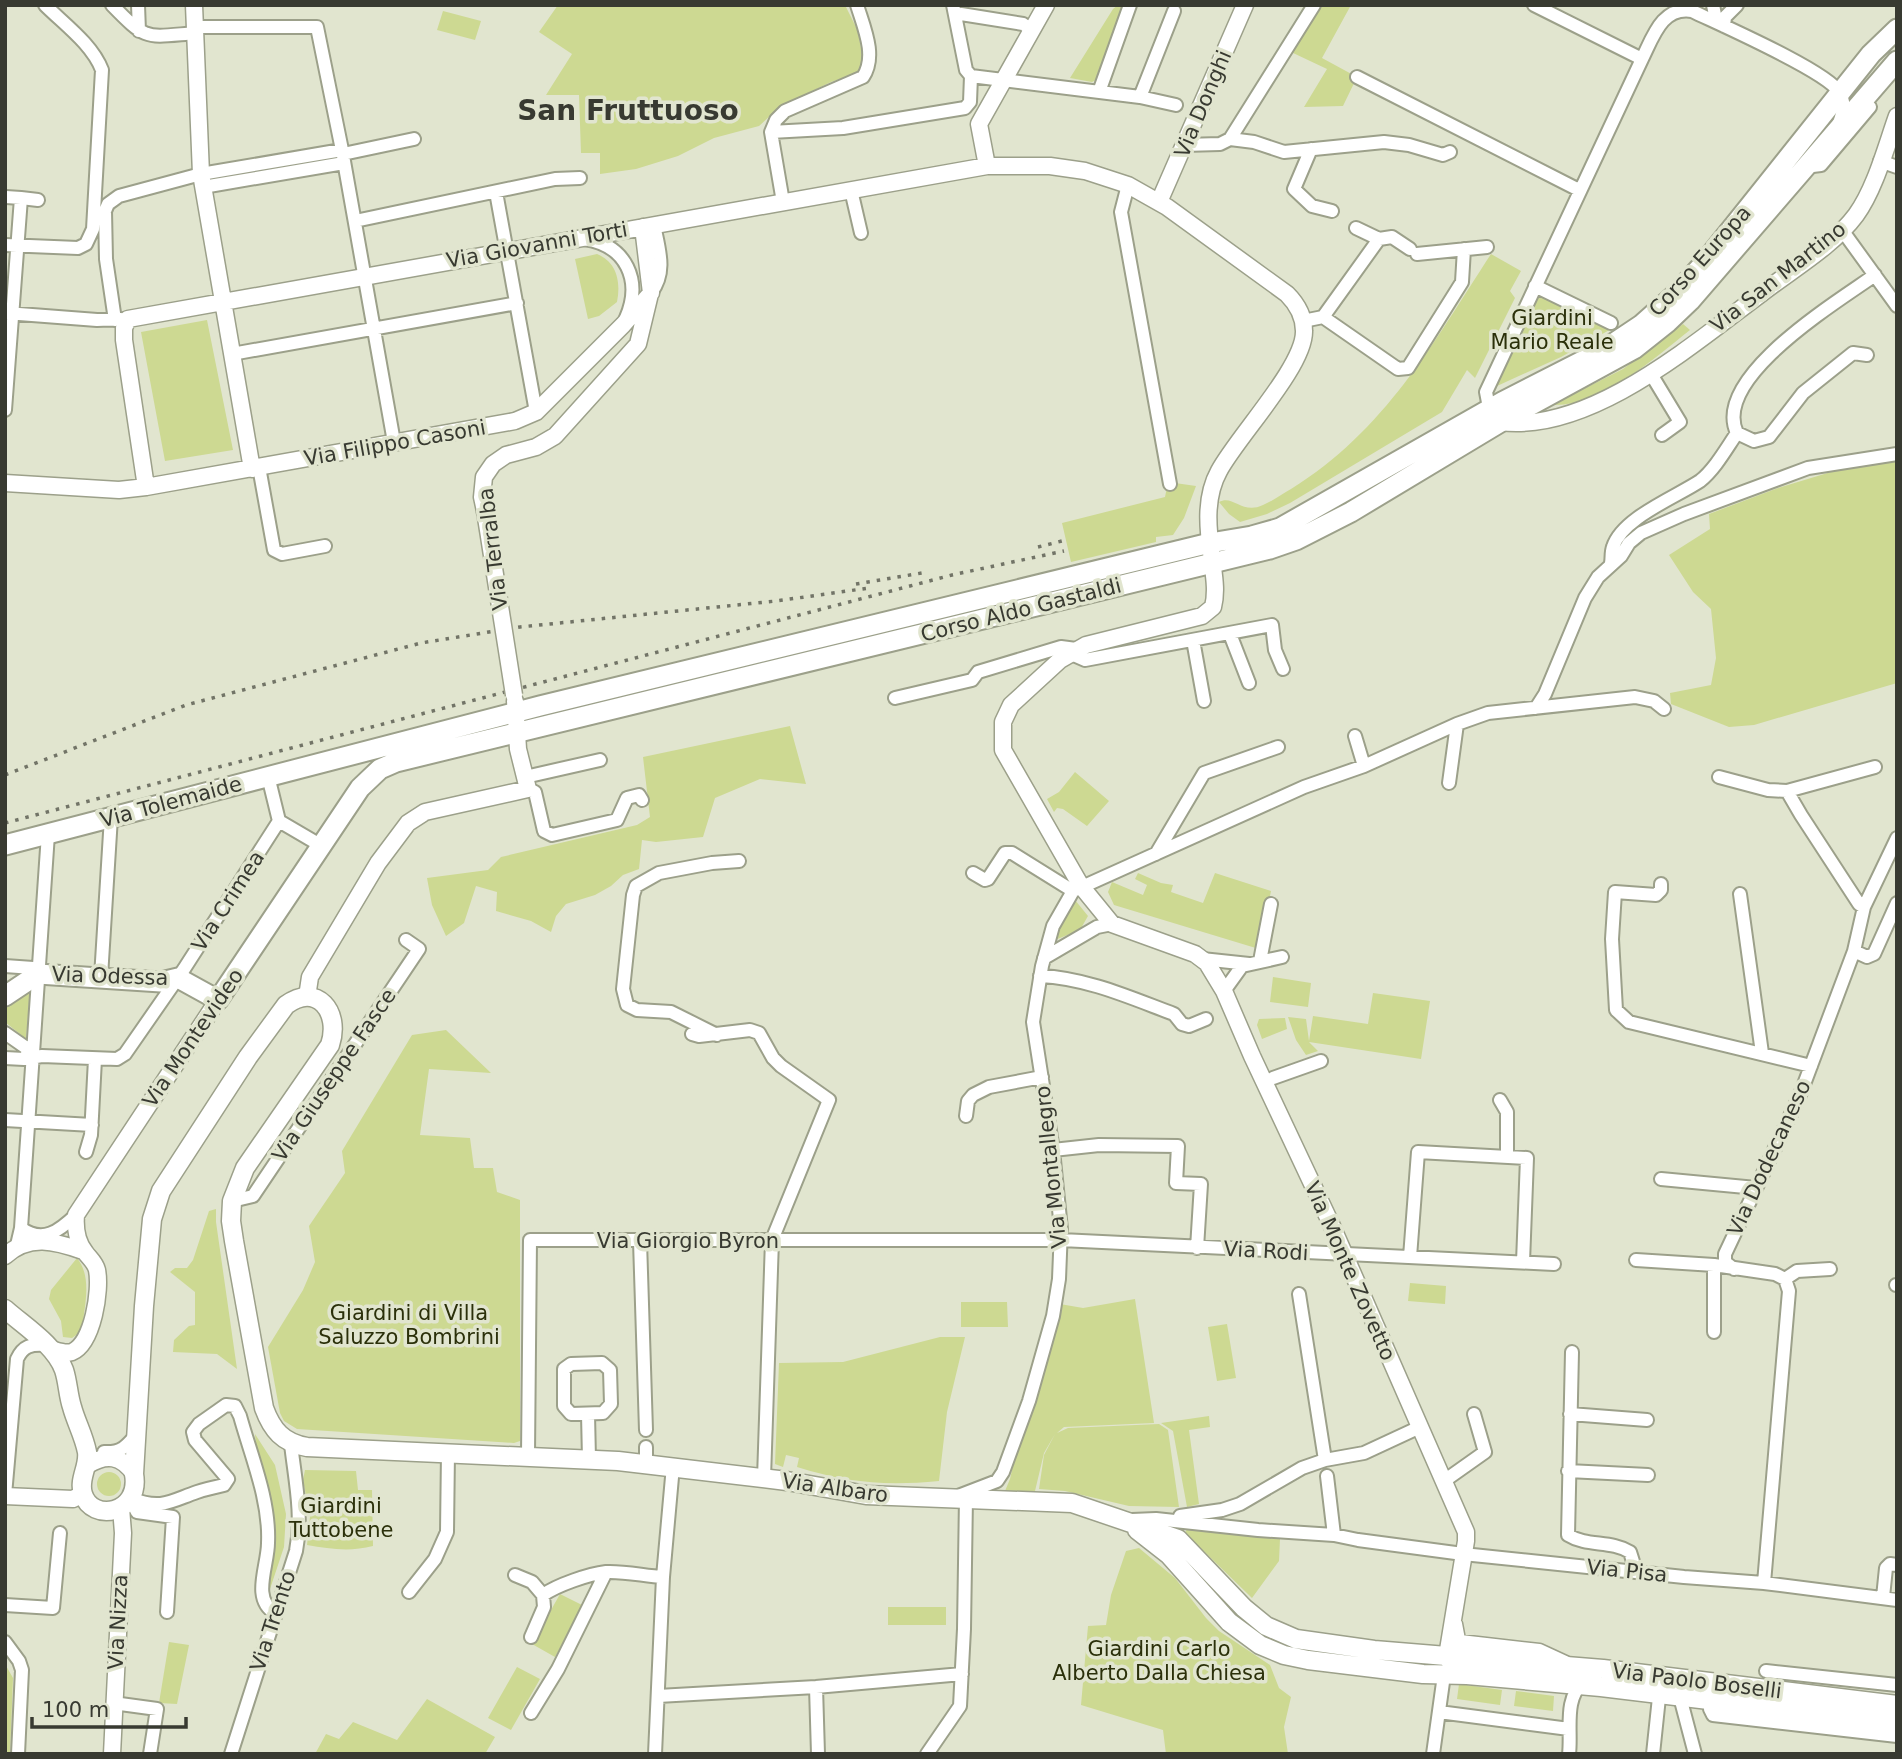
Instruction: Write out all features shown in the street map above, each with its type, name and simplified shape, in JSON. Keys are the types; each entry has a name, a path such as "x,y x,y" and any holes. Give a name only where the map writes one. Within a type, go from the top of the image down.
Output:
{"main road":[{"name":"Corso Europa","path":"1494,416 1602,351 1661,308 1705,262 1871,54 1897,29"},
{"name":"Corso Europa","path":"1494,416 1623,356 1668,322 1698,293 1897,61"},
{"name":"Corso Aldo Gastaldi","path":"337,758 515,704 1211,553 1270,549 1322,528 1494,416"},
{"name":"Corso Aldo Gastaldi","path":"360,788 380,769 396,762 516,734 1211,553"},
{"name":"Via Tolemaide","path":"5,845 337,758"},
{"path":"337,758 357,777 360,788"},
{"name":"Via Montevideo","path":"218,1000 360,788"},
{"path":"5,996 38,974"},
{"name":"Via Odessa","path":"38,974 161,982 178,978 218,1000"},
{"path":"5,1309 48,1347 64,1368 88,1465 83,1474 83,1494 92,1505 101,1510 111,1511 129,1502 135,1487 152,1219 161,1191 241,1068 286,1006 294,999 306,997 320,1001 329,1010 334,1024 330,1045 245,1168 232,1201 234,1241 264,1408 274,1429 291,1444"},
{"name":"Via Albaro","path":"291,1444 307,1447 589,1459 646,1455 673,1466 866,1495 1072,1503 1178,1539 1244,1608 1274,1631 1310,1642 1581,1671"},
{"path":"1122,1520 1169,1555 1229,1622 1248,1638 1273,1652 1308,1660 1444,1675 1581,1671"},
{"name":"Via Paolo Boselli","path":"1581,1671 1660,1685 1801,1693 1897,1705"},
{"name":"Via Paolo Boselli","path":"1660,1685 1680,1697 1897,1723"}],"street":[{"path":"11,246 78,247 86,244 93,229 102,70 91,51 45,5"},
{"path":"112,5 139,32 148,36 195,30 317,27 375,328 394,442"},
{"path":"138,5 139,32"},
{"path":"194,5 202,180 232,354 274,550 282,554 325,546"},
{"path":"783,202 771,132 776,120 785,111 863,77 870,61 865,29 857,5"},
{"path":"987,166 979,124 1046,5"},
{"path":"1099,92 1129,5"},
{"name":"Via Donghi","path":"1159,202 1245,5"},
{"path":"1184,145 1220,144 1230,139 1314,5"},
{"path":"1534,5 1642,59"},
{"path":"1724,26 1726,17 1737,5"},
{"path":"1494,416 1486,392 1642,59 1662,20 1671,9 1692,11 1829,81 1841,93 1844,103 1836,129"},
{"path":"1140,97 1174,10"},
{"path":"771,132 843,128 961,110 970,102 971,76 966,70 958,11 1023,24 1032,30"},
{"path":"971,76 1140,97 1176,105"},
{"path":"1357,77 1579,190"},
{"name":"Corso Europa","path":"1804,167 1822,165 1878,96 1880,82"},
{"name":"Via San Martino","path":"1494,416 1524,424 1592,406 1651,374 1789,273 1842,230 1858,212 1897,116"},
{"path":"146,487 124,328 106,259 105,211 108,204 119,195 343,156 414,139"},
{"path":"1230,139 1254,142 1284,152 1384,142 1409,145 1443,155 1450,152"},
{"path":"1311,149 1294,189 1312,206 1332,211"},
{"path":"1880,160 1897,167"},
{"name":"Via Giovanni Torti","path":"122,319 987,166 1050,166 1085,171 1128,185 1159,202 1273,282 1293,301 1303,321"},
{"path":"355,221 555,179 580,178"},
{"path":"1128,185 1121,212 1170,484"},
{"path":"852,190 861,233"},
{"path":"496,192 536,411"},
{"path":"6,197 38,200"},
{"path":"5,410 11,246 21,198"},
{"name":"Via Terralba","path":"515,704 482,496 484,477 493,464 506,455 536,447 555,436 638,344 650,293 649,226"},
{"path":"1356,228 1379,239 1392,237 1413,252 1488,247"},
{"path":"1842,230 1897,306"},
{"path":"578,238 592,240 616,252 630,270 631,306 623,325"},
{"path":"1077,888 1072,871 1006,758 1003,722 1011,705 1073,651 1202,616 1213,607 1215,597 1209,499 1216,478 1290,369 1302,346 1303,321 1324,317 1379,239"},
{"path":"1324,317 1398,369 1408,368 1462,282 1464,249"},
{"path":"1867,355 1853,353 1803,393 1779,428 1769,437 1754,441 1737,433 1733,424 1735,402 1760,363 1875,275"},
{"path":"1535,286 1611,323"},
{"path":"536,411 623,325 650,293"},
{"path":"232,354 517,303"},
{"path":"9,313 122,319"},
{"path":"1651,374 1680,422 1662,435"},
{"name":"Via Filippo Casoni","path":"5,483 119,490 146,487 515,421 536,411"},
{"path":"1611,563 1613,546 1625,530 1647,512 1702,479 1721,458 1737,433"},
{"path":"1536,708 1545,694 1586,597 1598,577 1641,533 1702,507 1808,468 1897,454"},
{"path":"1073,651 1075,658 1085,660 1272,625 1275,650 1283,669"},
{"path":"1230,634 1249,683"},
{"path":"1193,640 1204,701"},
{"path":"895,698 972,680 978,672 1061,647 1073,651"},
{"path":"1077,888 1304,787 1364,766 1488,713 1635,698 1654,701 1664,709"},
{"path":"515,704 516,734 526,783 535,792 544,831 552,835 617,820 627,798 639,795 642,800"},
{"path":"1449,783 1457,724"},
{"path":"1355,736 1364,766"},
{"path":"1156,855 1204,773 1278,747"},
{"path":"306,997 310,977 378,863 408,823 425,812 600,760"},
{"path":"1719,777 1768,790 1787,791 1875,767"},
{"path":"268,776 279,821 320,845"},
{"path":"1787,791 1835,869 1864,908"},
{"path":"102,978 111,817"},
{"name":"Via Crimea","path":"5,1058 117,1059 125,1054 178,978 279,821"},
{"path":"11,1250 21,1228 27,1121 37,1058 38,974 48,834"},
{"name":"Via Dodecaneso","path":"1734,1269 1725,1262 1725,1254 1811,1066 1854,951 1864,908 1897,838"},
{"path":"973,873 988,879 1005,853 1012,853 1077,888 1112,924 1195,954 1202,959 1254,962"},
{"path":"717,1035 671,1012 637,1010 627,1005 623,989 633,895 636,886 660,873 739,861"},
{"path":"1661,884 1661,890 1656,895 1615,892 1612,940 1616,1010 1629,1022 1811,1066"},
{"name":"Via Montallegro","path":"961,1497 997,1481 1003,1472 1029,1401 1053,1316 1061,1240 1054,1150 1033,1028 1040,976 1053,926 1077,888"},
{"path":"1740,894 1762,1053"},
{"path":"1854,951 1867,957 1874,954 1897,903"},
{"path":"1254,962 1271,904"},
{"path":"1044,958 1097,927 1112,924"},
{"name":"Via Giuseppe Fasce","path":"232,1201 253,1196 419,949 406,940"},
{"path":"1224,991 1242,966 1282,957"},
{"name":"Via Monte Zovetto","path":"1202,959 1224,991 1344,1254 1465,1532 1453,1636 1447,1656"},
{"path":"5,966 33,968 38,974"},
{"path":"1040,976 1068,977 1088,983 1174,1014 1182,1024 1189,1026 1206,1019"},
{"name":"Via Montevideo","path":"76,1215 218,1000"},
{"path":"692,1034 717,1035 739,1031 758,1033 781,1066 829,1100 772,1240 764,1478"},
{"path":"5,1033 37,1058"},
{"path":"86,1152 92,1135 96,1059"},
{"path":"1273,1077 1321,1061"},
{"path":"966,1116 968,1101 981,1090 1042,1077"},
{"path":"1500,1100 1507,1112 1507,1156"},
{"path":"5,1120 92,1125"},
{"path":"1054,1150 1099,1145 1178,1146 1176,1183 1200,1184 1197,1248"},
{"path":"1410,1257 1418,1152 1527,1158 1523,1262"},
{"path":"1661,1179 1756,1188"},
{"path":"21,1228 46,1236 56,1233 76,1215"},
{"path":"64,1368 72,1352 89,1334 96,1300 96,1268 83,1251 77,1233 76,1215"},
{"name":"Via Giorgio Byron","path":"528,1455 530,1240 1061,1240"},
{"name":"Via Rodi","path":"1061,1240 1555,1264"},
{"path":"640,1241 646,1430"},
{"path":"11,1250 29,1242 58,1243 83,1251"},
{"name":"Via Dodecaneso","path":"1636,1260 1714,1265 1734,1269"},
{"path":"1714,1265 1714,1332"},
{"path":"1734,1269 1775,1274 1785,1279 1789,1291 1764,1583"},
{"path":"1785,1279 1797,1272 1830,1269"},
{"path":"1299,1293 1325,1460"},
{"path":"72,1352 61,1353 35,1344 21,1350 17,1363 5,1495 73,1499 83,1494"},
{"path":"1572,1352 1568,1535 1578,1542 1620,1546 1630,1552 1636,1571"},
{"path":"602,1363 610,1370 611,1404 603,1413 588,1414 570,1414 564,1406 564,1369 571,1364 602,1363"},
{"path":"129,1502 169,1504 196,1492 224,1485 228,1479 195,1440 193,1434 199,1424 229,1404 235,1406 239,1412 268,1517 268,1545 262,1591 268,1609 275,1613"},
{"path":"588,1414 589,1459"},
{"path":"1444,1481 1485,1452 1474,1414"},
{"path":"1570,1414 1647,1420"},
{"path":"1122,1520 1171,1520 1240,1504 1303,1468 1325,1460 1364,1453 1420,1427"},
{"path":"81,1428 110,1456 134,1474"},
{"path":"110,1456 136,1439"},
{"path":"88,1465 99,1458 110,1456 125,1459 136,1439"},
{"name":"Via Trento","path":"231,1754 300,1531 291,1444"},
{"path":"409,1592 435,1559 447,1532 449,1452"},
{"path":"655,1754 663,1577 673,1466"},
{"path":"1568,1471 1648,1475"},
{"path":"1327,1476 1334,1535"},
{"path":"927,1754 960,1706 961,1497"},
{"path":"129,1502 137,1512 173,1517 167,1612"},
{"name":"Via Nizza","path":"112,1754 123,1533 129,1502"},
{"name":"Via Pisa","path":"1171,1520 1334,1535 1462,1554 1764,1583 1897,1600"},
{"path":"5,1605 53,1608 60,1533"},
{"path":"1883,1597 1886,1568 1890,1564 1897,1565"},
{"path":"543,1595 567,1583 606,1572 663,1577"},
{"path":"531,1713 558,1669 606,1572"},
{"path":"515,1575 532,1582 543,1595 544,1607 531,1637"},
{"path":"1453,1636 1460,1643 1539,1652 1581,1671 1573,1697 1569,1754"},
{"path":"5,1642 19,1661 22,1670 18,1754"},
{"path":"1447,1656 1450,1664 1467,1675"},
{"path":"5,1657 13,1660 22,1670"},
{"name":"Via Paolo Boselli","path":"1766,1671 1897,1685"},
{"path":"658,1696 816,1687 962,1674"},
{"path":"1433,1754 1444,1675"},
{"name":"Via Paolo Boselli","path":"1801,1693 1807,1675"},
{"path":"1653,1754 1660,1685"},
{"path":"816,1687 818,1754"},
{"path":"1680,1697 1695,1754"},
{"name":"Via Paolo Boselli","path":"1710,1700 1713,1715 1897,1736"},
{"path":"113,1703 157,1709 150,1754"},
{"path":"1439,1712 1569,1729"}],"green space":[{"path":"558,5 845,5 858,31 863,60 858,73 831,82 781,106 759,126 714,138 678,156 636,169 600,174 600,153 581,153 579,95 546,95 572,54 539,32"},
{"path":"1118,5 1126,5 1098,79 1092,82 1070,78 1113,9"},
{"path":"1323,5 1351,5 1322,58 1357,77 1343,106 1304,107 1327,69 1291,52"},
{"path":"443,11 481,21 475,40 437,30"},
{"path":"597,254 613,267 618,280 618,295 617,302 599,316 588,319 575,259"},
{"path":"1491,254 1521,271 1510,291 1515,298 1475,378 1467,370 1442,412 1290,503 1267,514 1240,522 1229,514 1219,502 1229,500 1249,508 1267,503 1324,466 1354,440 1380,413 1427,352"},
{"name":"Giardini Mario Reale","path":"1538,292 1613,328 1561,357 1497,386 1495,384"},
{"path":"207,320 233,450 165,461 141,332"},
{"path":"1683,324 1690,330 1626,379 1589,398 1570,404 1552,405 1623,369"},
{"path":"1895,461 1897,683 1754,725 1729,727 1671,704 1670,693 1711,685 1716,658 1711,609 1693,592 1669,555 1710,529 1709,514 1778,488 1854,465"},
{"path":"1168,482 1196,486 1184,518 1173,535 1156,537 1156,542 1071,562 1062,523 1165,497"},
{"path":"790,726 806,784 760,779 715,798 703,837 656,842 642,840 639,869 623,875 595,895 566,904 556,916 551,932 531,921 496,911 497,892 476,886 464,923 446,936 432,905 427,878 488,870 501,857 637,825 650,817 643,757"},
{"path":"1075,772 1109,801 1087,826 1063,809 1057,808 1054,812 1047,799 1059,792"},
{"path":"1138,873 1173,885 1171,892 1203,903 1215,873 1271,891 1259,949 1114,905 1108,892 1112,882 1143,895 1147,885 1135,879"},
{"path":"1075,900 1088,916 1080,930 1055,940 1066,912"},
{"path":"1273,977 1311,983 1308,1007 1270,1002"},
{"path":"30,991 26,1039 5,1022 5,1008"},
{"path":"1373,993 1430,1001 1421,1059 1309,1042 1318,1051 1306,1055 1296,1040 1288,1017 1306,1019 1309,1041 1313,1016 1368,1024"},
{"path":"1285,1018 1287,1029 1262,1039 1257,1025 1259,1019"},
{"name":"Giardini di Villa Saluzzo Bombrini","path":"446,1030 491,1073 429,1069 420,1135 470,1138 474,1168 493,1168 497,1192 520,1200 520,1441 514,1443 297,1429 284,1421 280,1413 268,1347 303,1290 315,1262 309,1226 345,1173 342,1151 412,1035"},
{"path":"216,1209 237,1369 217,1354 173,1352 174,1340 189,1326 195,1325 195,1292 170,1272 175,1268 187,1268 193,1260 209,1211"},
{"path":"77,1258 85,1274 86,1284 82,1331 72,1338 63,1337 61,1321 49,1299 51,1290"},
{"path":"1410,1283 1446,1286 1445,1304 1408,1301"},
{"path":"1135,1299 1154,1423 1064,1427 1057,1433 1068,1428 1159,1424 1168,1430 1179,1507 1129,1506 1065,1491 1039,1489 1044,1455 1055,1434 1044,1453 1035,1491 1005,1491 1018,1443 1035,1404 1060,1304 1083,1308"},
{"path":"961,1302 1007,1302 1008,1327 961,1327"},
{"path":"1227,1324 1236,1378 1217,1381 1208,1327"},
{"path":"940,1337 965,1337 947,1412 939,1481 884,1483 850,1480 797,1467 799,1458 786,1455 783,1467 775,1464 779,1363 843,1362"},
{"path":"1209,1416 1210,1427 1189,1430 1199,1504 1187,1507 1173,1431 1161,1423"},
{"path":"255,1434 275,1465 286,1514 284,1547 270,1589 266,1588"},
{"name":"Giardini Tuttobene","path":"305,1470 356,1471 358,1490 372,1490 373,1546 332,1549 307,1545 310,1517 303,1480"},
{"path":"109,1472 120,1479 121,1484 114,1495 109,1496 98,1489 97,1484 104,1473"},
{"path":"1187,1529 1280,1539 1279,1561 1252,1598 1185,1533"},
{"name":"Giardini Carlo Alberto Dalla Chiesa","path":"1139,1548 1175,1578 1219,1631 1270,1665 1279,1688 1291,1697 1284,1727 1288,1754 1166,1754 1163,1730 1081,1705 1088,1626 1106,1625 1111,1595 1126,1551"},
{"path":"560,1594 584,1606 555,1657 532,1644"},
{"path":"888,1607 946,1607 946,1625 888,1625"},
{"path":"169,1642 189,1645 177,1704 159,1703"},
{"path":"5,1664 13,1678 10,1754 5,1754"},
{"path":"517,1667 540,1679 511,1730 488,1718"},
{"path":"1459,1684 1502,1690 1500,1705 1457,1699"},
{"path":"1516,1691 1554,1696 1553,1711 1514,1706"},
{"path":"427,1699 495,1737 485,1754 315,1754 326,1734 339,1739 353,1722 397,1740"}],"railway":[{"path":"1038,547 1062,541"},
{"path":"5,823 952,575 1064,551"},
{"path":"856,584 928,572"},
{"path":"5,775 186,705 421,643 520,627 776,601 869,588"}],"district":[{"name":"San Fruttuoso","path":"628,110"}]}
